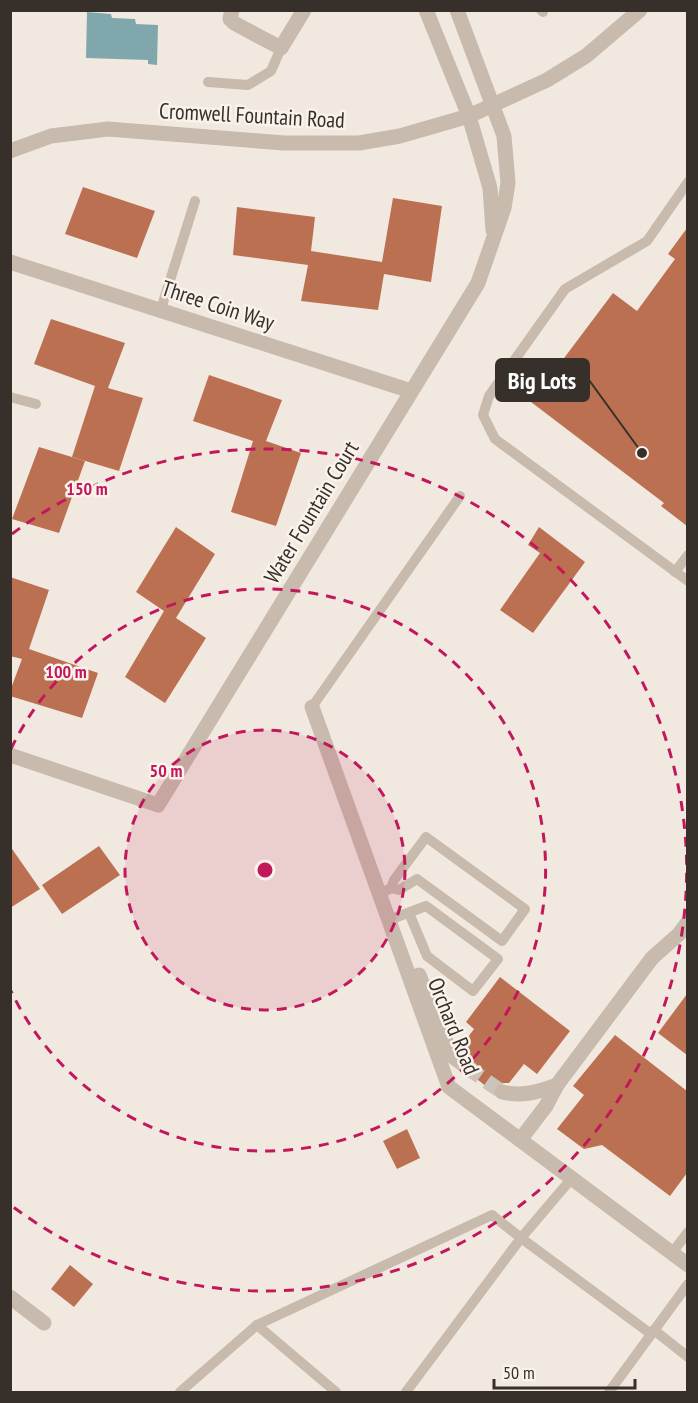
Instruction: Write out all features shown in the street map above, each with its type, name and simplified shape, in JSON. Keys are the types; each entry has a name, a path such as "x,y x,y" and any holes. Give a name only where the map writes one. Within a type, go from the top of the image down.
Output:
{"street":[{"path":"232,10 230,19 234,23 281,48 304,10"},
{"name":"Water Fountain Court","path":"426,10 469,116 490,188 493,237"},
{"name":"Water Fountain Court","path":"10,755 158,805 478,283 504,208 508,183 504,136 457,10"},
{"name":"Cromwell Fountain Road","path":"10,151 51,136 108,129 284,143 359,143 400,136 469,116 547,80 586,56 640,10"},
{"name":"Three Coin Way","path":"10,262 411,391"},
{"name":"Orchard Road","path":"312,707 385,891 389,920 449,1087 687,1265"},
{"path":"520,1140 546,1106 557,1085 652,958 679,934 687,922"},
{"path":"401,953 420,976 452,1056 468,1068"},
{"path":"502,1092 514,1095 537,1093 557,1085"},
{"path":"10,1297 44,1323"}],"lane":[{"path":"208,82 248,85 271,71 281,48"},
{"path":"687,182 647,241 565,289 489,396 483,415 495,439 687,581"},
{"path":"161,309 195,201"},
{"path":"12,401 36,404"},
{"path":"312,707 460,496"},
{"path":"675,572 687,555"},
{"path":"426,837 525,909 502,941 417,879 399,890 385,891 426,837"},
{"path":"389,920 426,906 498,959 473,991 427,956 409,913"},
{"path":"406,1392 521,1238 572,1178"},
{"path":"180,1392 257,1325 492,1215 687,1357"},
{"path":"672,1253 687,1232"},
{"path":"609,1392 687,1284"},
{"path":"257,1325 336,1392"}],"water":[{"path":"87,12 111,14 112,18 135,19 136,24 158,25 157,65 148,64 148,60 86,58"}],"building":[{"path":"83,187 155,211 137,258 65,234"},
{"path":"393,198 442,206 431,282 384,274 378,310 301,301 308,265 233,255 237,207 315,217 311,251 382,262"},
{"path":"687,228 687,526 661,506 664,503 531,402 613,293 637,311 675,259 668,254"},
{"path":"51,319 125,343 108,388 143,398 119,471 72,457 95,386 34,364"},
{"path":"209,375 282,400 266,441 301,453 276,526 231,512 253,441 193,421"},
{"path":"39,447 85,461 59,533 12,519"},
{"path":"176,527 215,554 176,618 206,638 165,703 125,677 164,611 136,592"},
{"path":"539,527 585,562 533,633 500,610 540,553 528,545"},
{"path":"10,577 49,590 29,649 98,673 82,718 10,696 22,659 10,656"},
{"path":"10,846 40,889 10,908"},
{"path":"99,846 120,875 62,914 42,885"},
{"path":"500,977 570,1031 537,1074 524,1064 509,1083 498,1083 492,1091 473,1076 478,1070 477,1065 464,1053 462,1045 474,1029 466,1022"},
{"path":"687,994 687,1055 658,1033"},
{"path":"615,1035 687,1091 687,1173 670,1196 602,1145 584,1149 557,1129 584,1095 573,1086"},
{"path":"407,1129 420,1158 397,1169 383,1141"},
{"path":"70,1265 93,1284 74,1307 51,1289"}],"tunnel":[{"path":"468,1068 502,1092"}],"place":[{"name":"Big Lots","path":"642,453"}]}
